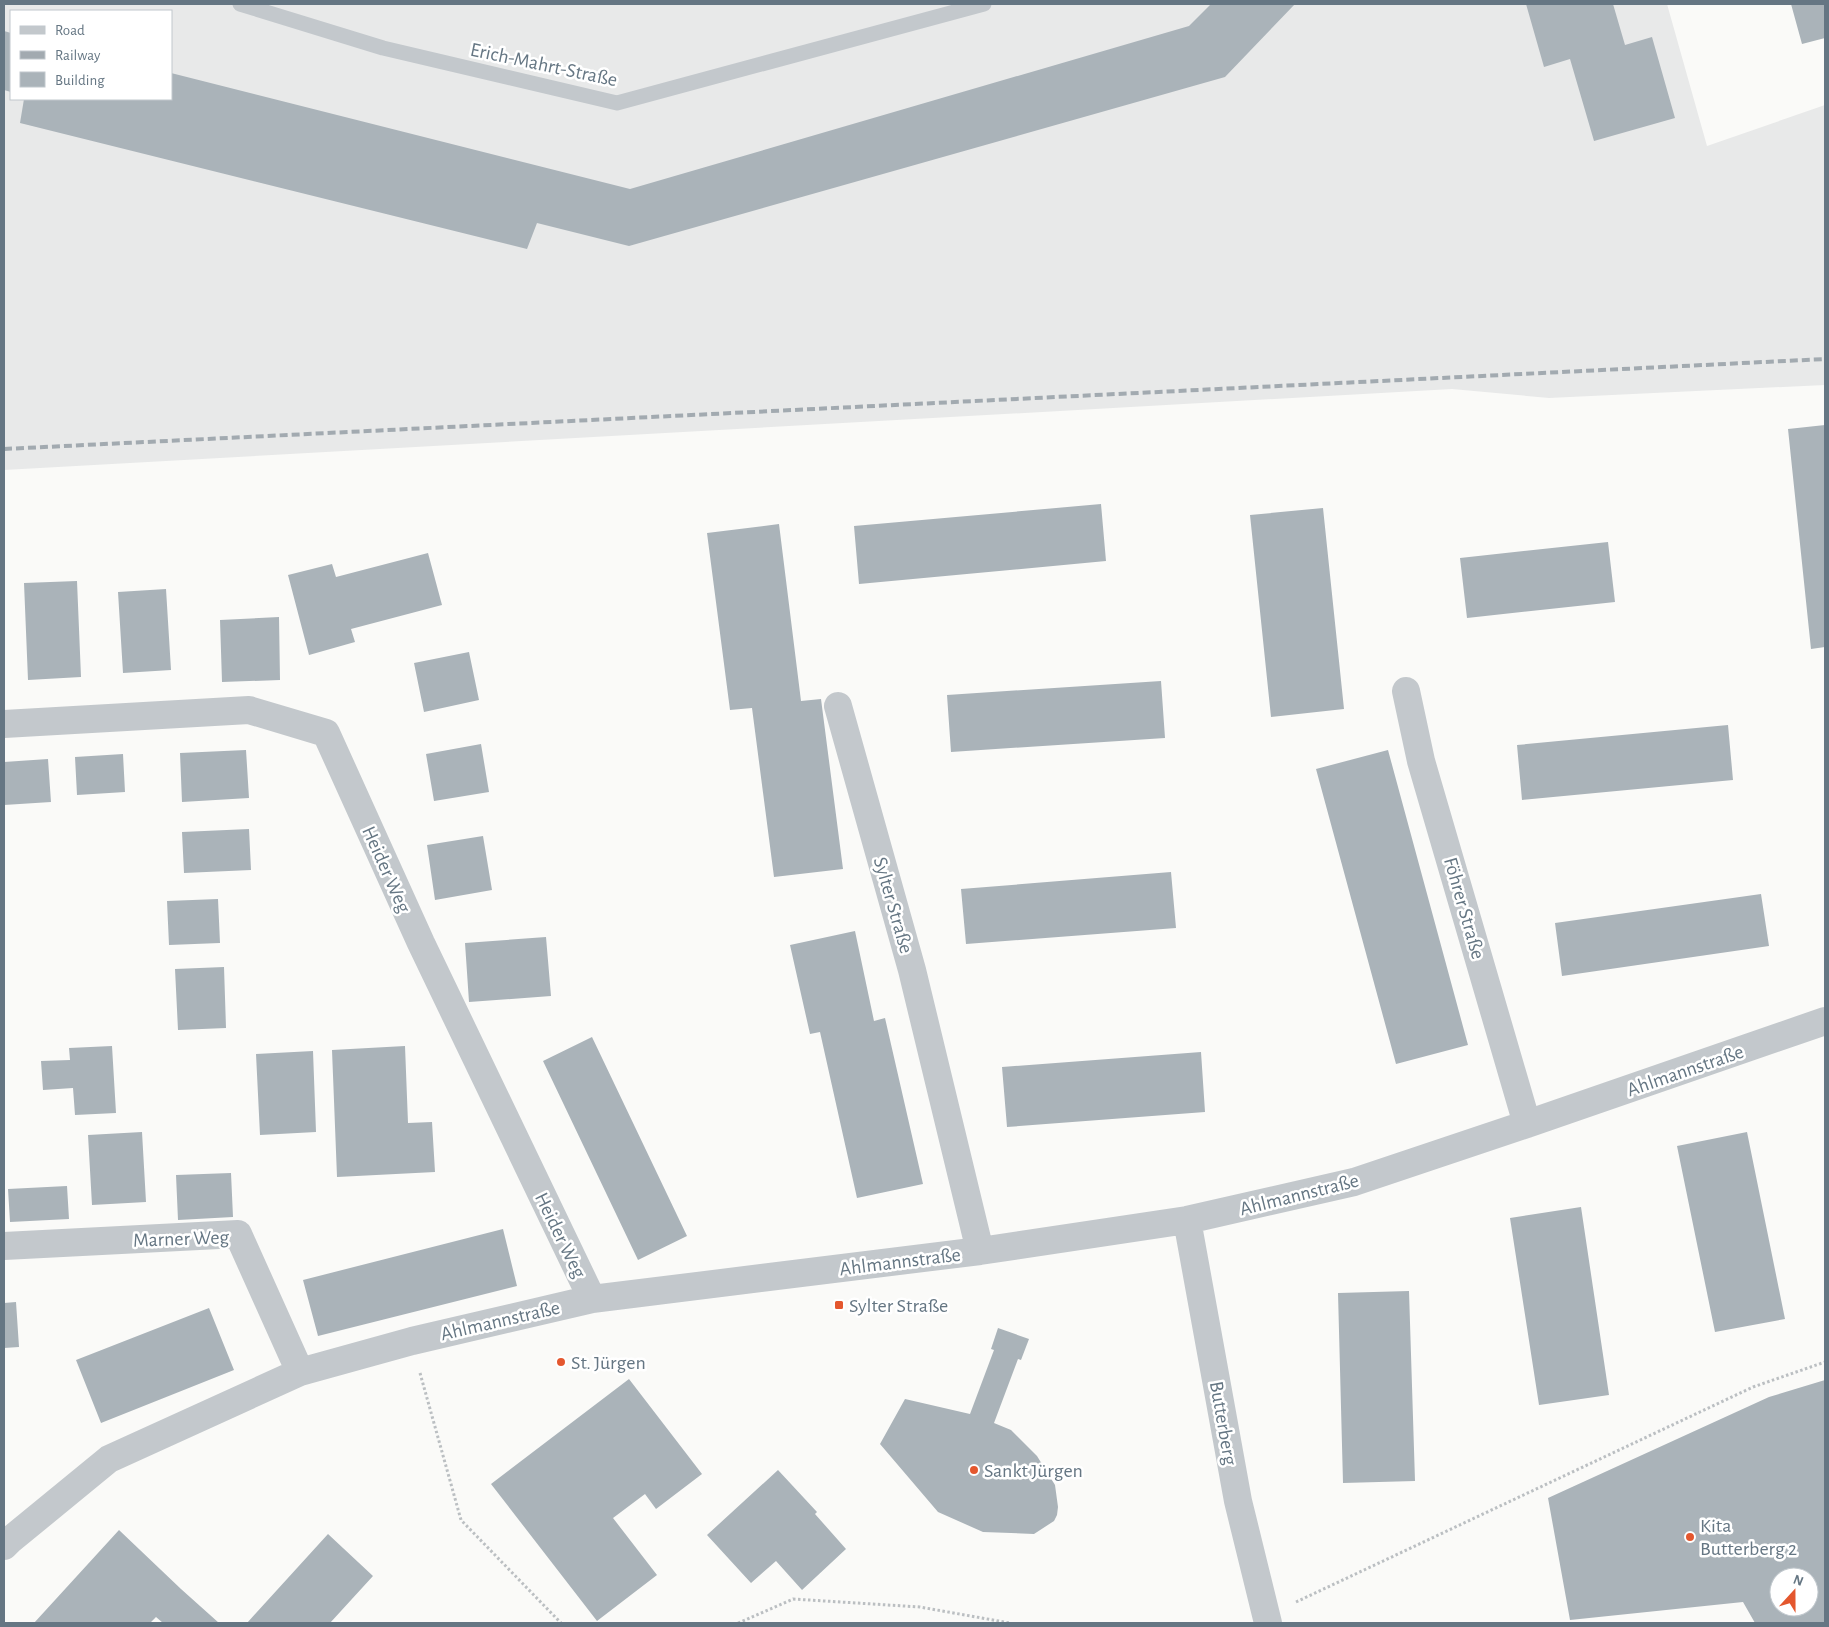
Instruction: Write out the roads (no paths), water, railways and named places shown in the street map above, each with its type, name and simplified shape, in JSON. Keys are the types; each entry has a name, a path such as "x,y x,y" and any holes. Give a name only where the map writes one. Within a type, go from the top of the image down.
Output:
{"street":[{"name":"Föhrer Straße","path":"1406,691 1421,762 1526,1124"},
{"name":"Sylter Straße","path":"838,706 912,970 980,1251"},
{"name":"Heider Weg","path":"4,724 249,710 326,733 420,944 592,1299"},
{"name":"Ahlmannstraße","path":"4,1546 109,1459 300,1372 412,1342 592,1299 980,1251 1187,1220 1354,1182 1825,1021"},
{"name":"Butterberg","path":"1187,1220 1238,1501 1267,1620"},
{"name":"Marner Weg","path":"4,1246 238,1234 300,1372"}],"lane":[{"name":"Erich-Mahrt-Straße","path":"240,4 382,48 617,103 984,4"}],"railway":[{"path":"4,449 1825,359"}],"place":[{"name":"Sylter Straße","path":"839,1305"},
{"name":"St. Jürgen","path":"561,1362"},
{"name":"Sankt Jürgen","path":"974,1470"},
{"name":"Kita Butterberg 2","path":"1690,1537"}]}
